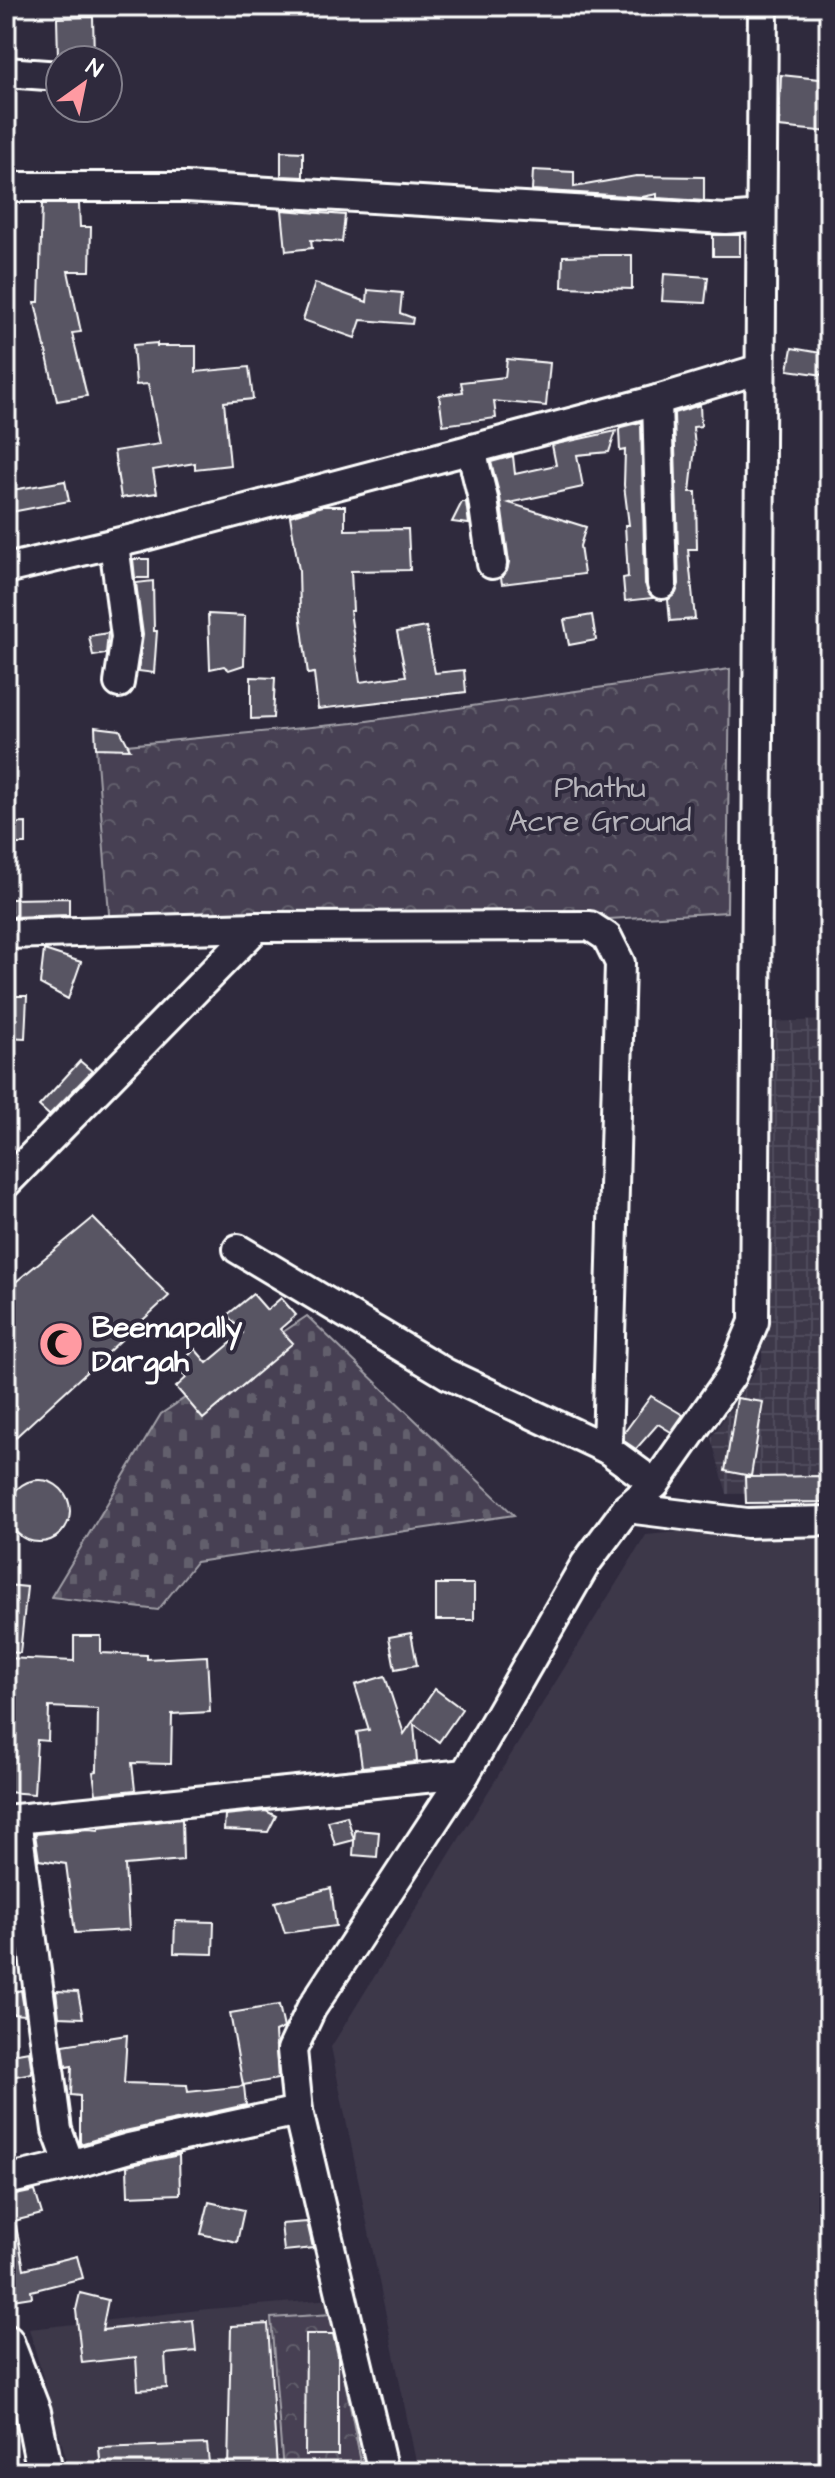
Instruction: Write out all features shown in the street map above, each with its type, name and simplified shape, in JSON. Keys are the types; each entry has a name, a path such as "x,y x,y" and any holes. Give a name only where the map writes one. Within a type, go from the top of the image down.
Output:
{"main road":[{"path":"6,2342 33,2412 45,2472"}],"street":[{"path":"383,2472 298,2111 292,2050 311,2009 465,1774 586,1563 627,1508 655,1484 731,1376 754,1322 763,6"},
{"path":"6,72 44,75"},
{"path":"6,187 186,187 726,219 761,216"},
{"path":"6,569 114,544 657,400 760,369"},
{"path":"657,400 662,584"},
{"path":"471,449 483,499 492,564"},
{"path":"114,544 126,637 119,683"},
{"path":"6,934 257,927 590,926 607,937 620,963 607,1449"},
{"path":"6,1183 257,927"},
{"path":"238,1249 447,1374 607,1449 655,1484"},
{"path":"627,1508 747,1523 829,1521"},
{"path":"70,2165 57,2130 11,1820 465,1774"},
{"path":"6,2180 129,2148 298,2111"}],"shaded area":[{"path":"829,1020 829,1493 727,1494 711,1438 762,1361 765,1022"},
{"path":"829,1521 829,2472 446,2472 417,2467 331,2047 646,1535 778,1522"},
{"path":"332,2299 369,2470 70,2472 29,2329"}],"green space":[{"name":"Phathu Acre Ground","path":"730,669 727,912 473,927 110,926 96,748 353,723"},
{"path":"307,1316 514,1515 196,1562 158,1610 51,1597 161,1414"},
{"path":"332,2314 362,2467 283,2472 271,2318"}],"building":[{"path":"93,17 94,44 58,44 57,18"},
{"path":"781,75 829,80 829,132 779,127"},
{"path":"281,151 303,152 303,177 281,176"},
{"path":"533,170 574,172 574,187 636,176 704,177 704,201 657,198 657,194 642,197 532,190"},
{"path":"42,204 79,204 80,227 91,227 90,271 68,271 81,332 72,333 87,396 57,401 35,302 39,302"},
{"path":"282,210 345,215 342,242 311,240 312,248 286,251"},
{"path":"713,235 740,235 740,256 713,256"},
{"path":"632,255 632,289 562,287 563,256"},
{"path":"664,274 708,277 705,303 662,301"},
{"path":"315,283 367,302 368,290 402,293 400,313 413,318 412,324 361,320 355,338 303,320"},
{"path":"157,343 157,346 196,346 196,372 249,367 253,399 224,402 230,465 195,469 195,463 153,470 157,493 121,498 114,451 160,444 148,384 136,385 133,345"},
{"path":"792,348 827,354 824,375 788,370"},
{"path":"507,359 550,363 546,406 494,401 496,418 443,425 439,395 463,392 461,382 505,377"},
{"path":"700,405 701,426 693,427 695,447 690,492 696,492 697,549 688,549 695,619 670,621 668,600 676,593 679,584 674,413"},
{"path":"641,422 645,584 653,598 625,601 623,578 628,577 625,525 629,525 624,485 625,450 620,451 619,430"},
{"path":"616,431 609,452 577,455 583,487 509,503 586,527 580,546 584,574 502,584 501,578 509,562 500,497 491,462 513,456 515,474 556,465 552,445"},
{"path":"65,481 69,501 6,513 6,491"},
{"path":"462,502 466,502 469,524 452,522"},
{"path":"322,506 345,506 345,530 408,529 410,570 351,571 353,611 350,611 360,682 406,676 397,632 426,627 435,673 464,670 466,692 318,709 314,673 308,674 300,613 299,570 290,516"},
{"path":"133,559 149,559 149,578 135,578"},
{"path":"153,581 154,631 157,631 154,673 138,671 143,635 136,583"},
{"path":"208,614 245,616 244,665 229,670 224,666 210,669"},
{"path":"592,615 596,640 569,645 564,620"},
{"path":"108,633 106,654 93,656 89,636"},
{"path":"251,677 275,678 273,718 251,719"},
{"path":"95,727 120,730 130,749 96,748"},
{"path":"26,823 26,844 6,844 6,824"},
{"path":"69,898 69,915 11,917 10,899"},
{"path":"44,950 81,962 68,999 40,984"},
{"path":"6,996 27,996 25,1038 6,1037"},
{"path":"80,1061 92,1071 49,1115 39,1106"},
{"name":"Beemapally Dargah","path":"93,1218 169,1296 6,1446 6,1290"},
{"path":"253,1294 267,1310 281,1298 296,1315 280,1329 293,1343 203,1419 176,1387 186,1378 176,1365 195,1349 207,1363 243,1333 227,1315"},
{"path":"651,1396 683,1415 671,1432 658,1424 636,1449 624,1441 624,1433"},
{"path":"737,1398 763,1402 751,1476 725,1471"},
{"path":"821,1476 822,1502 746,1503 745,1477"},
{"path":"39,1480 51,1482 61,1489 68,1499 68,1523 61,1533 51,1540 39,1542 27,1540 17,1533 10,1523 8,1511 10,1499 17,1489 27,1482"},
{"path":"436,1584 474,1584 474,1620 436,1620"},
{"path":"6,1585 27,1587 20,1653 6,1652"},
{"path":"411,1633 417,1665 395,1669 389,1637"},
{"path":"74,1636 101,1636 101,1653 147,1655 147,1659 207,1656 210,1712 172,1714 171,1764 132,1763 135,1790 96,1794 93,1772 97,1771 98,1709 49,1707 48,1741 37,1740 34,1794 6,1792 6,1747 14,1748 16,1695 6,1694 6,1658 74,1661"},
{"path":"385,1676 404,1734 435,1689 462,1709 439,1742 414,1724 417,1762 362,1767 357,1732 369,1730 355,1685"},
{"path":"266,1811 276,1816 268,1832 224,1830 225,1815"},
{"path":"347,1816 354,1840 335,1845 328,1821"},
{"path":"182,1819 183,1860 125,1865 129,1930 75,1933 66,1864 39,1860 35,1834 99,1830"},
{"path":"355,1830 379,1832 377,1857 353,1855"},
{"path":"6,1873 16,1951 6,1950"},
{"path":"331,1888 336,1926 285,1933 275,1902"},
{"path":"175,1921 214,1922 213,1954 174,1953"},
{"path":"21,1990 25,2015 13,2014 14,1992"},
{"path":"56,1991 78,1992 83,2018 59,2017"},
{"path":"279,2005 284,2028 275,2032 278,2079 243,2085 230,2013"},
{"path":"127,2035 124,2083 187,2085 188,2092 244,2086 246,2105 80,2144 80,2096 71,2095 72,2066 66,2067 63,2045"},
{"path":"29,2051 32,2073 6,2078 6,2055"},
{"path":"179,2155 180,2194 128,2196 127,2166"},
{"path":"35,2191 42,2214 6,2223 6,2197"},
{"path":"209,2202 244,2210 237,2242 201,2234"},
{"path":"307,2222 313,2248 284,2251 281,2224"},
{"path":"16,2226 24,2269 77,2256 83,2278 31,2291 32,2297 6,2301 6,2227"},
{"path":"80,2293 108,2300 102,2330 193,2320 196,2351 165,2354 167,2388 138,2390 136,2357 82,2363 76,2310"},
{"path":"268,2324 277,2468 228,2471 231,2326"},
{"path":"306,2334 333,2334 338,2355 338,2455 305,2455"},
{"path":"207,2444 210,2472 101,2472 99,2448"}],"place":[{"name":"Beemapally Dargah","path":"61,1344"}]}
